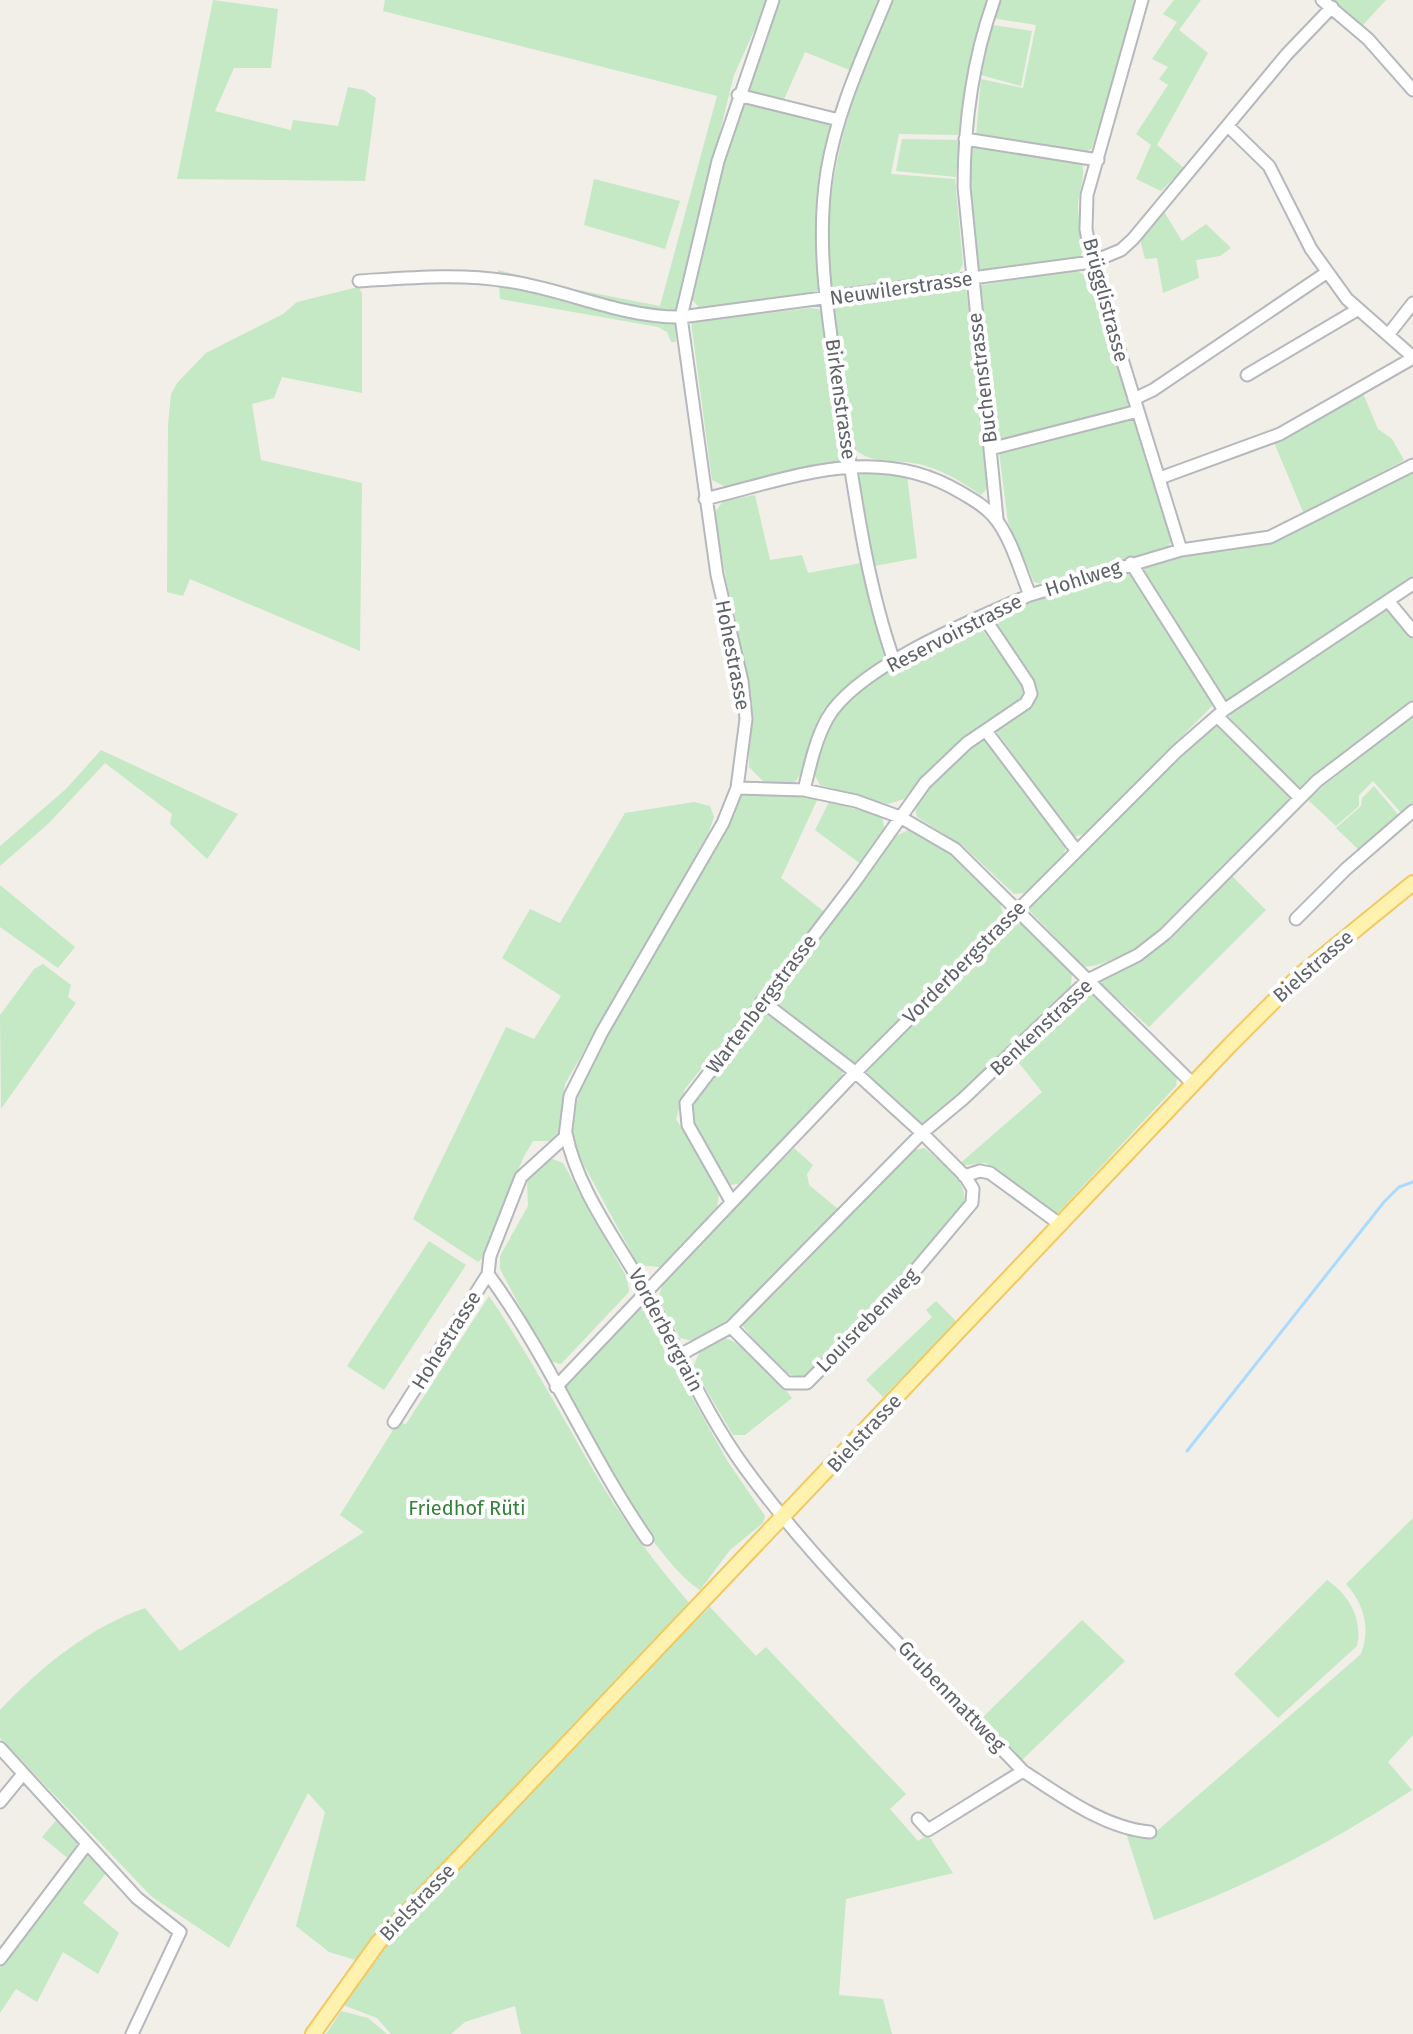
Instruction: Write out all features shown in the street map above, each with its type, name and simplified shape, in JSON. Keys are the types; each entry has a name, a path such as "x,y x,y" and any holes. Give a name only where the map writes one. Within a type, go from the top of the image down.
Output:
{"main road":[{"name":"Bielstrasse","path":"313,2034 378,1943 1193,1084 1300,975 1413,883"}],"street":[{"name":"Hohestrasse","path":"394,1422 488,1274 490,1256 521,1177 566,1133 570,1096 596,1044 719,831 737,788 745,707 717,575 681,317 698,238 738,95 773,0"},
{"name":"Birkenstrasse","path":"886,0 839,120 823,211 825,298 850,467 878,616 894,661"},
{"name":"Buchenstrasse","path":"994,0 976,67 965,139 966,232 997,519"},
{"name":"Brügglistrasse","path":"1142,0 1085,211 1092,262 1181,550"},
{"path":"1327,3 1368,39 1413,90"},
{"name":"Neuwilerstrasse","path":"359,281 450,278 507,281 634,311 681,317 1092,262 1121,250 1133,239 1229,127 1327,3"},
{"path":"738,95 839,120"},
{"path":"1160,478 1280,434 1413,358 1357,310 1326,273 1269,166 1229,127"},
{"path":"965,139 1098,160"},
{"path":"1134,399 1153,390 1326,273"},
{"path":"1388,335 1413,303"},
{"path":"1247,375 1357,310"},
{"path":"990,449 1138,411"},
{"name":"Hohlweg","path":"705,499 850,467 893,466 931,474 984,506 997,519 1030,595 1181,550 1270,537 1413,465"},
{"path":"1131,563 1220,713 1300,798"},
{"name":"Vorderbergstrasse","path":"556,1387 855,1072 1076,850 1220,713 1413,584"},
{"name":"Reservoirstrasse","path":"804,790 815,746 827,718 845,695 894,661 1030,595"},
{"path":"1389,602 1413,631"},
{"name":"Wartenbergstrasse","path":"731,1201 688,1125 686,1103 854,883 925,783 986,731 1026,703 1031,694 1028,683 983,616"},
{"name":"Benkenstrasse","path":"678,1356 731,1327 922,1133 963,1099 1088,980 1138,955 1166,933 1300,798 1358,748 1413,708"},
{"path":"986,731 1076,850"},
{"path":"737,788 804,790 856,801 900,817 955,849 1193,1084"},
{"path":"1296,919 1346,869 1413,811"},
{"path":"762,1001 855,1072 964,1176 980,1171 990,1173 1061,1225"},
{"name":"Vorderbergrain","path":"566,1133 573,1166 647,1293 678,1356 743,1465 784,1518"},
{"name":"Louisrebenweg","path":"731,1327 787,1383 807,1383 897,1292 972,1203 973,1189 964,1176"},
{"path":"488,1274 528,1332 616,1495 647,1539"},
{"name":"Grubenmattweg","path":"784,1518 1023,1771 1066,1799 1129,1830 1150,1832"},
{"path":"0,1748 137,1898 180,1932 132,2034"},
{"path":"918,1819 928,1830 1023,1771"},
{"path":"0,1802 23,1774"},
{"path":"0,1959 87,1844"}],"green space":[{"path":"213,0 278,9 271,68 234,68 215,111 291,130 293,120 338,126 348,87 364,90 376,98 365,181 177,179"},
{"path":"385,0 768,0 734,75 680,291 675,319 676,342 671,342 667,332 658,327 500,299 498,270 660,306 717,96 383,11"},
{"path":"780,0 880,0 852,71 805,52 782,104 749,91 748,82"},
{"path":"890,0 991,0 966,84 958,135 899,134 891,174 955,179 963,264 958,274 831,289 826,277 825,256 835,172 849,115"},
{"path":"999,0 1138,0 1092,148 1084,154 976,137 981,79 1023,88 1036,25 992,18"},
{"path":"1174,0 1201,0 1179,30 1208,53 1157,145 1184,168 1161,191 1136,179 1151,145 1136,134 1168,85 1159,79 1168,67 1152,59 1177,22 1163,14"},
{"path":"1329,0 1386,0 1361,27"},
{"path":"993,25 1032,31 1021,86 981,75"},
{"path":"740,101 833,125 821,288 814,295 701,310 690,297"},
{"path":"902,139 960,140 956,177 896,171"},
{"path":"968,143 1082,162 1078,207 1082,240 1080,259 980,271 975,267"},
{"path":"594,179 680,201 665,249 584,225"},
{"path":"1163,210 1182,241 1206,224 1231,248 1220,256 1196,260 1199,278 1163,293 1157,258 1145,259 1140,239"},
{"path":"1076,270 1091,279 1131,408 999,442 994,436 977,286"},
{"path":"358,287 362,293 362,393 282,377 274,398 252,404 261,460 362,483 360,651 190,579 183,596 167,592 168,425 171,394 178,382 206,353 283,314 297,302"},
{"path":"966,288 990,485 981,495 934,468 870,458 855,449 832,314 836,305"},
{"path":"819,309 823,315 844,451 839,462 728,488 712,480 691,322"},
{"path":"1362,391 1378,429 1392,439 1404,460 1304,514 1273,440"},
{"path":"1128,418 1137,422 1173,539 1167,548 1131,557 1050,586 1034,582 1008,522 999,452"},
{"path":"1413,469 1413,575 1408,582 1225,705 1137,566 1191,553 1270,544"},
{"path":"861,471 907,475 917,558 875,566 858,483"},
{"path":"755,495 770,560 802,555 808,573 861,563 887,656 823,710 804,769 795,782 765,783 749,767 750,708 714,514 723,501"},
{"path":"1123,570 1133,577 1213,705 1085,834 1073,837 996,731 1031,707 1036,685 988,618"},
{"path":"1386,610 1413,637 1413,704 1349,748 1299,792 1229,723 1230,712"},
{"path":"974,627 983,631 1024,686 1020,703 968,736 926,772 904,799 888,804 820,785 812,770 826,729 840,707 885,670"},
{"path":"1413,716 1413,806 1403,815 1373,781 1359,795 1359,806 1336,826 1307,799"},
{"path":"1215,720 1294,796 1197,899 1169,924 1112,960 1084,967 1026,907"},
{"path":"987,739 1066,844 1064,855 1026,893 1014,894 962,845 917,817 914,803 938,775"},
{"path":"101,750 238,814 207,859 170,824 172,814 105,763 49,823 0,866 0,846 66,789"},
{"path":"1374,786 1401,818 1361,852 1336,828 1361,806 1362,798"},
{"path":"742,792 818,798 781,878 826,913 685,1089 676,1119 719,1191 717,1209 660,1267 638,1265 571,1141 578,1096 599,1047 728,827"},
{"path":"694,802 710,806 714,817 708,834 565,1084 560,1133 551,1141 533,1141 523,1158 483,1258 478,1262 413,1219 506,1027 534,1039 561,996 502,958 530,909 560,923 625,813"},
{"path":"829,802 882,816 885,831 862,865 815,830"},
{"path":"908,830 935,837 1000,902 1004,917 860,1062 848,1064 770,1000 894,837"},
{"path":"1230,874 1266,910 1149,1027 1099,982 1143,957"},
{"path":"0,885 75,947 58,968 0,927"},
{"path":"1024,923 1072,973 1071,986 1054,1006 921,1128 864,1074 1012,925"},
{"path":"43,964 71,985 68,997 76,1003 1,1109 0,1015 34,969"},
{"path":"1088,986 1177,1077 1176,1086 1055,1216 986,1163 957,1166 1042,1092 1015,1058"},
{"path":"763,1006 843,1071 841,1079 739,1184 727,1185 696,1131 692,1108 694,1097"},
{"path":"794,1148 813,1165 807,1174 809,1185 838,1209 736,1313 697,1342 680,1338 658,1298 664,1280"},
{"path":"925,1148 959,1181 965,1197 964,1207 901,1282 810,1376 798,1376 779,1368 742,1325 877,1185 914,1150"},
{"path":"547,1157 563,1163 627,1278 629,1292 561,1364 549,1361 500,1269 500,1256 528,1206 527,1180"},
{"path":"429,1241 466,1265 384,1390 347,1366"},
{"name":"Friedhof Rüti","path":"489,1296 624,1520 661,1569 701,1616 710,1607 756,1656 766,1647 906,1794 890,1809 918,1841 928,1835 953,1873 846,1899 839,1995 883,1999 892,2034 521,2034 515,2006 465,2022 451,2034 391,2034 377,2018 335,2002 362,1962 329,1952 296,1926 325,1812 308,1793 229,1948 152,1897 0,1738 0,1710 66,1650 104,1626 145,1608 180,1651 364,1532 340,1515 398,1422 406,1424"},
{"path":"936,1301 957,1322 883,1397 866,1380 932,1317 926,1310"},
{"path":"641,1306 728,1462 765,1516 763,1523 730,1550 700,1590 681,1575 643,1526 561,1388"},
{"path":"722,1338 749,1353 792,1398 745,1435 733,1435 693,1367 700,1351"},
{"path":"1413,1518 1413,1735 1388,1762 1412,1790 1287,1863 1154,1920 1126,1833 1150,1837 1361,1654 1365,1635 1364,1617 1346,1584"},
{"path":"1327,1580 1342,1593 1352,1608 1358,1626 1357,1646 1278,1718 1234,1674"},
{"path":"1082,1620 1125,1661 1022,1760 980,1720"},
{"path":"58,1818 78,1843 70,1860 42,1837"},
{"path":"87,1856 93,1857 106,1873 83,1903 119,1933 98,1974 63,1952 37,2002 16,1989 0,2013 0,1968"},
{"path":"341,2011 368,2018 387,2034 326,2034"}],"waterway":[{"path":"1187,1451 1384,1202 1399,1187 1413,1182"}]}
